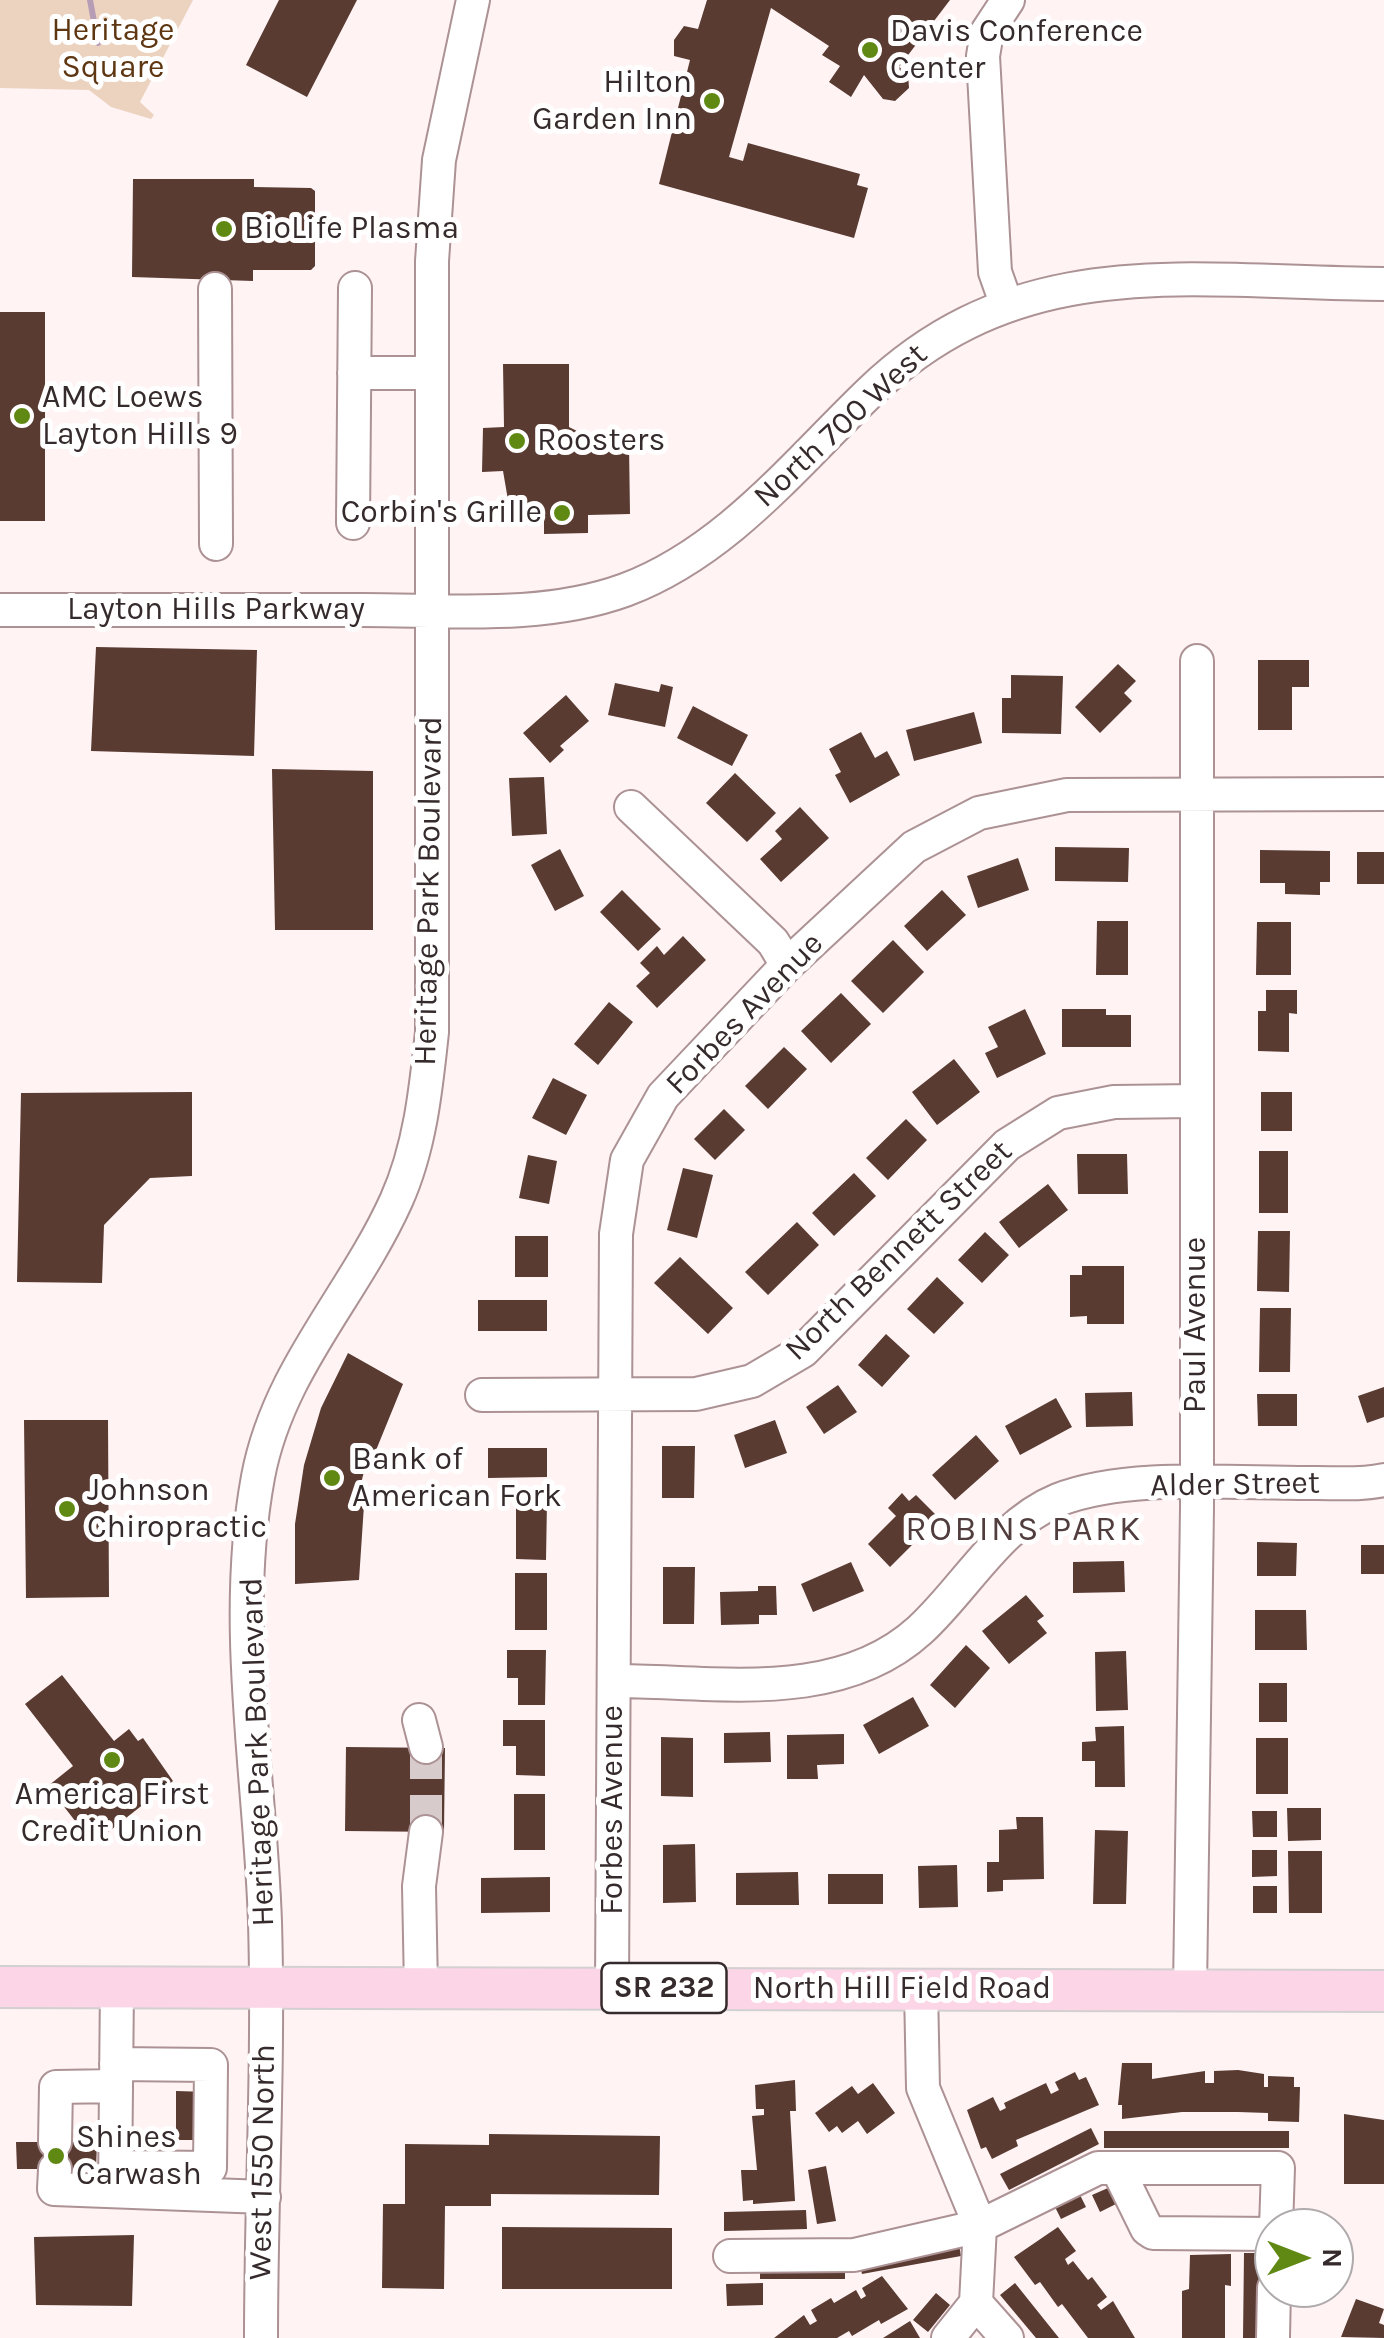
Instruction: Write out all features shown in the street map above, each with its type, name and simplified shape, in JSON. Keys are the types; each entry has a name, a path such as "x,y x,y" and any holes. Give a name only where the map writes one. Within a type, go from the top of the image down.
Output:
{"main road":[{"name":"North Hill Field Road","path":"0,1987 1384,1991"}],"street":[{"name":"Heritage Park Boulevard","path":"265,1987 250,1723 250,1572 258,1477 294,1370 396,1201 426,1098 432,1032 431,372 439,160 472,0"},
{"path":"1006,304 995,272 983,56 988,32 1008,0"},
{"name":"North 700 West","path":"431,610 546,608 611,594 668,571 738,522 910,356 957,326 1006,304 1046,291 1099,284 1384,284"},
{"path":"352,524 355,288"},
{"path":"215,289 216,544"},
{"path":"354,372 431,372"},
{"name":"Layton Hills Parkway","path":"0,610 431,610"},
{"name":"Paul Avenue","path":"1190,1989 1197,1485 1197,661"},
{"name":"Forbes Avenue","path":"612,1988 616,1234 627,1160 663,1096 788,965 914,848 978,813 1068,794 1384,794"},
{"path":"631,806 773,942 788,965"},
{"name":"North Bennett Street","path":"482,1395 696,1394 752,1382 803,1352 1007,1145 1058,1113 1114,1102 1195,1101"},
{"name":"Alder Street","path":"614,1681 786,1683 851,1672 918,1632 1010,1532 1056,1501 1099,1490 1384,1480"},
{"path":"421,1988 420,1886 426,1832"},
{"path":"115,2178 117,1986"},
{"name":"West 1550 North","path":"261,2338 265,1987"},
{"path":"921,1989 923,2088 980,2226 976,2303 948,2338"},
{"path":"211,2065 210,2168 115,2178 55,2167 56,2086 116,2075 211,2065"},
{"path":"730,2256 854,2254 980,2226 1098,2168 1278,2168 1276,2208"},
{"path":"1117,2168 1147,2230 1153,2233 1254,2231"},
{"path":"115,2178 145,2196 264,2196"},
{"path":"976,2303 1007,2338"},
{"path":"1273,2338 1274,2308"}],"green space":[{"name":"Heritage Square","path":"0,0 193,0 140,102 154,115 151,119 111,107 89,90 0,88"}],"building":[{"path":"279,0 357,0 307,97 246,65"},
{"name":"Hilton Garden Inn","path":"707,0 950,0 899,67 908,74 909,88 895,101 883,99 864,75 851,97 829,82 840,66 822,55 829,46 771,8 729,157 743,161 748,143 860,174 857,185 868,188 854,238 659,184 690,60 674,56 674,40 684,26 698,29"},
{"name":"BioLife Plasma","path":"133,179 254,179 254,187 311,188 315,191 315,266 311,270 253,270 253,281 132,277"},
{"name":"AMC Loews Layton Hills 9","path":"0,312 45,312 45,521 0,521"},
{"path":"503,364 569,364 569,427 581,433 586,446 629,445 630,514 588,515 588,533 544,534 544,513 524,513 508,500 503,471 482,472 483,428 504,427"},
{"path":"96,647 257,650 254,756 91,751"},
{"path":"1258,660 1309,660 1309,687 1292,687 1292,730 1258,730"},
{"path":"1118,664 1136,681 1124,693 1132,701 1100,733 1075,707"},
{"path":"1011,675 1063,676 1061,734 1002,733 1002,698 1011,698"},
{"path":"615,683 659,692 661,684 673,687 665,727 608,715"},
{"path":"566,695 589,721 560,746 564,750 550,763 523,733"},
{"path":"693,706 748,735 732,766 677,738"},
{"path":"974,712 982,743 914,761 906,730"},
{"path":"861,732 875,758 887,751 900,775 850,803 835,775 841,772 829,749"},
{"path":"272,769 373,771 373,930 275,930"},
{"path":"735,773 776,813 747,842 706,803"},
{"path":"544,777 547,834 512,836 509,778"},
{"path":"800,807 829,838 781,882 760,859 782,839 775,831"},
{"path":"1055,847 1129,848 1128,882 1055,881"},
{"path":"560,849 584,896 555,911 531,865"},
{"path":"1260,850 1330,851 1330,882 1320,882 1320,895 1285,894 1285,883 1260,883"},
{"path":"1357,852 1384,852 1384,884 1357,884"},
{"path":"1018,858 1029,890 978,908 967,876"},
{"path":"622,890 661,929 638,951 600,912"},
{"path":"942,890 966,915 927,951 904,926"},
{"path":"1097,921 1128,921 1128,975 1096,975"},
{"path":"1257,922 1291,922 1291,975 1256,975"},
{"path":"683,936 706,960 657,1008 636,986 650,973 640,963 657,946 664,955"},
{"path":"893,940 924,972 883,1013 851,981"},
{"path":"1266,990 1297,990 1297,1014 1289,1013 1289,1052 1258,1051 1258,1011 1266,1011"},
{"path":"841,993 871,1024 831,1063 801,1031"},
{"path":"609,1002 633,1022 598,1065 574,1044"},
{"path":"1025,1009 1046,1054 997,1078 985,1053 998,1047 988,1027"},
{"path":"1062,1009 1106,1009 1106,1015 1131,1015 1131,1047 1062,1047"},
{"path":"784,1047 807,1069 768,1109 745,1086"},
{"path":"954,1059 980,1092 937,1125 912,1092"},
{"path":"553,1078 587,1095 566,1135 532,1118"},
{"path":"192,1092 192,1176 150,1178 104,1225 102,1283 17,1282 21,1093"},
{"path":"1261,1092 1292,1092 1292,1131 1261,1131"},
{"path":"724,1109 745,1130 715,1160 694,1139"},
{"path":"906,1119 927,1140 888,1180 866,1158"},
{"path":"1259,1151 1288,1151 1288,1213 1259,1213"},
{"path":"1077,1154 1127,1154 1128,1194 1078,1194"},
{"path":"528,1155 557,1161 549,1204 519,1198"},
{"path":"683,1168 713,1175 697,1238 667,1230"},
{"path":"854,1173 876,1196 834,1236 812,1213"},
{"path":"1048,1184 1068,1210 1019,1248 999,1222"},
{"path":"797,1222 819,1245 768,1295 745,1272"},
{"path":"1258,1231 1290,1231 1289,1292 1257,1291"},
{"path":"985,1232 1009,1255 982,1283 958,1260"},
{"path":"515,1236 548,1236 548,1277 515,1277"},
{"path":"680,1257 733,1308 708,1334 654,1283"},
{"path":"1082,1266 1124,1266 1124,1324 1087,1324 1087,1316 1070,1317 1070,1275 1082,1275"},
{"path":"937,1277 964,1303 934,1334 907,1309"},
{"path":"478,1300 547,1300 547,1331 478,1331"},
{"path":"1260,1308 1291,1308 1290,1372 1259,1372"},
{"path":"886,1334 910,1356 882,1387 858,1365"},
{"name":"Bank of American Fork","path":"348,1353 403,1384 370,1465 366,1464 359,1491 365,1490 359,1580 295,1584 295,1524 304,1465 321,1408"},
{"path":"838,1385 857,1412 824,1434 806,1407"},
{"path":"1384,1387 1384,1417 1367,1423 1358,1396"},
{"path":"1132,1392 1133,1426 1086,1427 1085,1393"},
{"path":"1257,1394 1297,1394 1297,1426 1258,1426"},
{"path":"1056,1398 1072,1427 1020,1455 1005,1426"},
{"name":"Johnson Chiropractic","path":"24,1420 108,1420 109,1597 26,1598"},
{"path":"775,1420 787,1453 745,1468 734,1435"},
{"path":"976,1435 999,1461 955,1500 932,1475"},
{"path":"662,1446 695,1446 694,1498 662,1498"},
{"path":"488,1448 547,1448 547,1477 488,1478"},
{"path":"902,1493 909,1501 916,1495 939,1518 890,1567 868,1544 896,1516 888,1508"},
{"path":"516,1500 547,1501 546,1560 516,1559"},
{"path":"1257,1542 1297,1543 1296,1576 1257,1576"},
{"path":"1361,1545 1384,1545 1384,1574 1361,1574"},
{"path":"1124,1561 1125,1592 1073,1593 1073,1562"},
{"path":"851,1562 864,1591 813,1612 801,1584"},
{"path":"663,1567 695,1567 694,1624 663,1624"},
{"path":"515,1573 547,1573 547,1630 515,1630"},
{"path":"758,1586 776,1586 777,1615 759,1615 759,1624 721,1625 720,1592 758,1591"},
{"path":"1026,1595 1044,1616 1037,1621 1047,1633 1009,1664 982,1631"},
{"path":"1255,1610 1306,1610 1307,1650 1255,1650"},
{"path":"966,1645 990,1668 955,1708 930,1685"},
{"path":"507,1650 546,1650 545,1705 518,1705 518,1678 507,1678"},
{"path":"1126,1651 1128,1710 1096,1711 1095,1652"},
{"name":"America First Credit Union","path":"62,1675 114,1741 129,1729 138,1741 143,1738 173,1781 93,1844 48,1786 73,1766 25,1704"},
{"path":"1259,1683 1287,1683 1287,1722 1259,1722"},
{"path":"913,1697 929,1726 879,1754 863,1725"},
{"path":"503,1720 545,1720 545,1776 516,1775 516,1746 503,1746"},
{"path":"1124,1726 1125,1787 1095,1787 1095,1761 1082,1761 1082,1742 1096,1741 1095,1727"},
{"path":"770,1732 771,1762 724,1763 724,1733"},
{"path":"844,1734 844,1764 817,1765 818,1779 787,1779 787,1735"},
{"path":"661,1737 693,1738 693,1797 661,1796"},
{"path":"1256,1738 1288,1738 1288,1794 1256,1794"},
{"path":"346,1747 445,1748 444,1832 345,1831"},
{"path":"514,1794 545,1794 545,1850 514,1850"},
{"path":"1287,1808 1321,1808 1321,1840 1288,1841"},
{"path":"1252,1811 1277,1811 1277,1837 1253,1837"},
{"path":"1016,1817 1043,1817 1044,1879 1003,1880 1003,1891 987,1892 987,1862 999,1862 999,1830 1017,1829"},
{"path":"1095,1830 1128,1831 1126,1904 1093,1904"},
{"path":"695,1844 696,1902 663,1903 663,1845"},
{"path":"1252,1850 1277,1850 1277,1876 1252,1877"},
{"path":"1288,1851 1322,1851 1322,1913 1289,1913"},
{"path":"957,1865 958,1907 919,1908 918,1866"},
{"path":"798,1872 799,1905 736,1905 736,1873"},
{"path":"828,1874 883,1874 883,1904 828,1904"},
{"path":"550,1877 550,1912 481,1913 481,1878"},
{"path":"1253,1886 1277,1886 1277,1913 1253,1913"},
{"path":"1122,2063 1152,2063 1152,2079 1205,2071 1205,2083 1214,2083 1214,2071 1238,2070 1264,2074 1264,2087 1268,2087 1268,2076 1294,2077 1294,2087 1300,2087 1299,2122 1268,2121 1268,2113 1238,2112 1182,2112 1122,2119 1122,2105 1118,2105"},
{"path":"1075,2072 1079,2080 1086,2077 1099,2105 1016,2140 1018,2146 992,2159 986,2147 981,2149 967,2110 993,2097 1000,2111 1006,2108 1004,2103 1046,2083 1051,2094 1059,2090 1055,2082"},
{"path":"795,2080 796,2111 790,2111 795,2201 743,2201 741,2170 757,2170 752,2116 764,2115 764,2109 756,2109 755,2085"},
{"path":"873,2083 895,2113 867,2134 858,2121 842,2133 837,2126 829,2132 815,2113 852,2086 858,2094"},
{"path":"176,2091 208,2092 208,2140 176,2140"},
{"path":"1344,2114 1384,2120 1384,2184 1344,2184"},
{"path":"1091,2128 1099,2144 1009,2190 1000,2174"},
{"path":"1104,2131 1289,2131 1289,2148 1104,2148"},
{"path":"489,2134 660,2136 659,2195 491,2194 491,2206 445,2206 444,2289 382,2288 383,2204 405,2204 405,2144 489,2145"},
{"name":"Shines Carwash","path":"16,2142 97,2142 96,2169 17,2169"},
{"path":"826,2166 836,2221 817,2224 808,2170"},
{"path":"1108,2188 1116,2204 1100,2212 1092,2195"},
{"path":"1078,2191 1086,2207 1061,2219 1053,2203"},
{"path":"806,2210 807,2229 724,2231 724,2212"},
{"path":"502,2227 672,2228 672,2289 502,2289"},
{"path":"1058,2227 1076,2251 1065,2259 1068,2265 1073,2261 1088,2280 1092,2277 1107,2297 1097,2305 1101,2310 1113,2301 1135,2338 1088,2338 1062,2304 1058,2307 1040,2282 1035,2285 1014,2257"},
{"path":"134,2235 132,2306 36,2305 34,2237"},
{"path":"958,2239 961,2256 862,2274 858,2257"},
{"path":"1244,2253 1254,2253 1254,2308 1263,2308 1263,2338 1243,2338"},
{"path":"1231,2254 1231,2286 1225,2285 1225,2338 1182,2338 1182,2291 1189,2289 1190,2255"},
{"path":"760,2263 845,2263 845,2279 760,2279"},
{"path":"882,2276 908,2309 852,2336 849,2331 837,2338 774,2338 804,2315 810,2325 817,2321 811,2310 831,2298 834,2303 856,2290 861,2299 866,2296 862,2288"},
{"path":"763,2283 763,2305 727,2306 726,2284"},
{"path":"1015,2283 1059,2338 1036,2338 1000,2295"},
{"path":"936,2293 950,2305 928,2332 913,2320"},
{"path":"1356,2299 1384,2309 1379,2323 1384,2325 1384,2338 1341,2337"},
{"path":"910,2321 920,2338 883,2338"}],"waterway":[{"path":"90,0 98,43"}],"tunnel":[{"path":"426,1747 426,1832"}],"place":[{"name":"Davis Conference Center","path":"870,50"},
{"name":"Hilton Garden Inn","path":"712,101"},
{"name":"BioLife Plasma","path":"224,229"},
{"name":"AMC Loews Layton Hills 9","path":"22,416"},
{"name":"Roosters","path":"517,441"},
{"name":"Corbin's Grille","path":"562,513"},
{"name":"Bank of American Fork","path":"332,1478"},
{"name":"Johnson Chiropractic","path":"67,1509"},
{"name":"America First Credit Union","path":"112,1760"},
{"name":"Shines Carwash","path":"56,2156"}],"district":[{"name":"ROBINS PARK","path":"1024,1530"}]}
